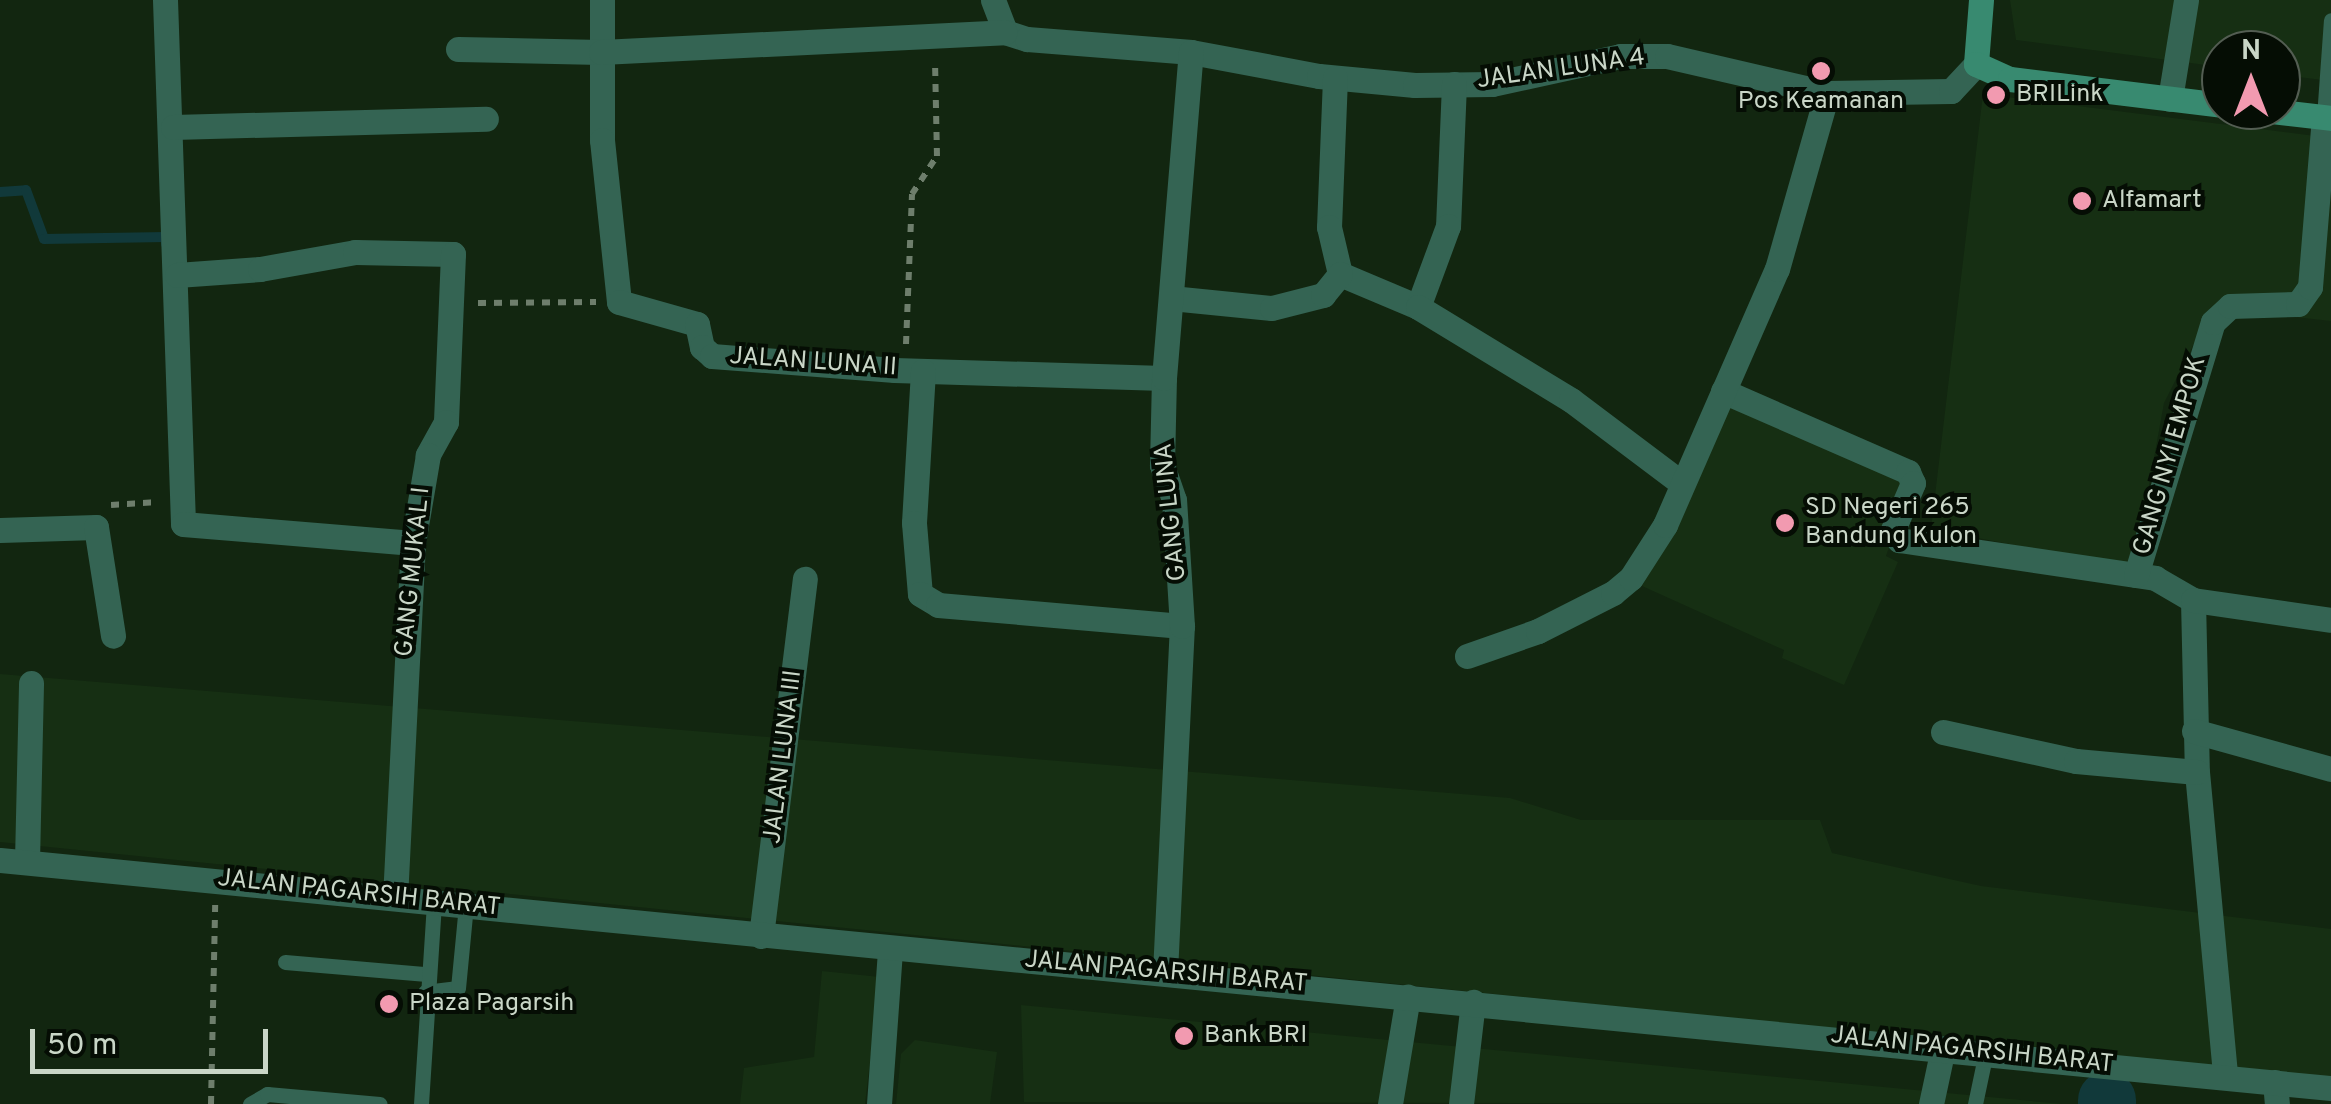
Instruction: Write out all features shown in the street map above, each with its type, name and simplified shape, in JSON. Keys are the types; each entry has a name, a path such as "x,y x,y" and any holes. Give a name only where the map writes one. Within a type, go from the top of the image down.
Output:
{"main road":[{"path":"1981,0 1976,64 2010,79 2201,103"},
{"path":"2301,115 2328,118"}],"street":[{"path":"166,0 177,274 179,502 184,525 413,543"},
{"path":"602,0 602,140 619,302"},
{"path":"994,0 1006,32"},
{"path":"2170,99 2186,0"},
{"name":"JALAN LUNA 4","path":"458,49 602,52 1006,32 1191,52 1334,78 1454,84 1492,84 1620,56 1667,56 1827,93 1951,92 1976,64"},
{"name":"GANG LUNA","path":"1165,972 1182,626 1174,500 1162,465 1164,378 1191,52"},
{"path":"1334,78 1329,227 1340,274"},
{"path":"1418,307 1448,226 1454,84"},
{"path":"1468,656 1538,631 1612,593 1631,578 1665,525 1680,482 1776,269 1827,93"},
{"name":"GANG NYI EMPOK","path":"2328,118 2310,287 2298,304 2230,306 2213,322 2136,576 2172,584 2193,600 2331,620"},
{"path":"172,127 486,120"},
{"name":"GANG MUKAL I","path":"177,274 260,269 354,252 453,254 446,422 428,454 413,543 395,896"},
{"path":"1170,298 1272,308 1323,295 1340,274"},
{"path":"1340,274 1418,307 1571,400 1680,482"},
{"name":"JALAN LUNA II","path":"619,302 698,324 702,348 712,356 914,370 1164,378"},
{"path":"914,370 914,576 920,594 938,605 1182,626"},
{"path":"1723,391 1908,472 1913,482 1892,532 1899,540 2136,576"},
{"path":"0,530 84,525 100,533 113,636"},
{"name":"JALAN LUNA III","path":"761,936 805,579"},
{"path":"2193,600 2194,731 2226,1075"},
{"path":"27,861 31,682"},
{"path":"2194,731 2331,769"},
{"path":"1943,732 2076,761 2197,772"},
{"name":"JALAN PAGARSIH BARAT","path":"0,860 395,896 890,950 1165,972 2226,1075 2276,1093 2331,1088"},
{"path":"878,1104 890,950"},
{"path":"1390,1104 1408,996"},
{"path":"1461,1104 1473,1002"},
{"path":"1931,1104 1943,1048"}],"lane":[{"path":"2328,118 2331,20"},
{"path":"421,1104 426,974 434,902"},
{"path":"425,992 458,988 466,905"},
{"path":"285,962 426,974"},
{"path":"1976,1104 1986,1052"},
{"path":"250,1104 267,1094 380,1104"}],"path":[{"path":"914,370 912,194 937,156 934,36"},
{"path":"452,303 619,302"},
{"path":"84,525 94,513 119,503 179,502"},
{"path":"210,1104 215,879"}],"shaded area":[{"path":"2010,0 2331,0 2331,81 2301,77 2301,30 2201,30 2201,64 2016,40"},
{"path":"1983,94 2201,122 2201,130 2268,130 2331,138 2331,321 2212,308 2164,403 2134,568 1931,529"},
{"name":"SD Negeri 265 Bandung Kulon","path":"1726,400 1912,482 1886,556 1898,562 1844,685 1782,658 1784,650 1642,586"},
{"path":"0,674 1510,798 1581,820 1820,820 1832,853 1981,886 2331,929 2331,1079 0,842"},
{"path":"822,971 880,977 865,1104 740,1104 744,1068 814,1057"},
{"path":"1021,1005 2062,1104 1024,1102"},
{"path":"915,1040 997,1052 990,1104 896,1104 901,1054"}],"waterway":[{"path":"0,192 26,190 44,239 166,237 166,244"}],"place":[{"name":"Pos Keamanan","path":"1821,71"},
{"name":"BRILink","path":"1996,95"},
{"name":"Alfamart","path":"2082,201"},
{"name":"SD Negeri 265 Bandung Kulon","path":"1785,523"},
{"name":"Plaza Pagarsih","path":"389,1004"},
{"name":"Bank BRI","path":"1184,1036"}]}
